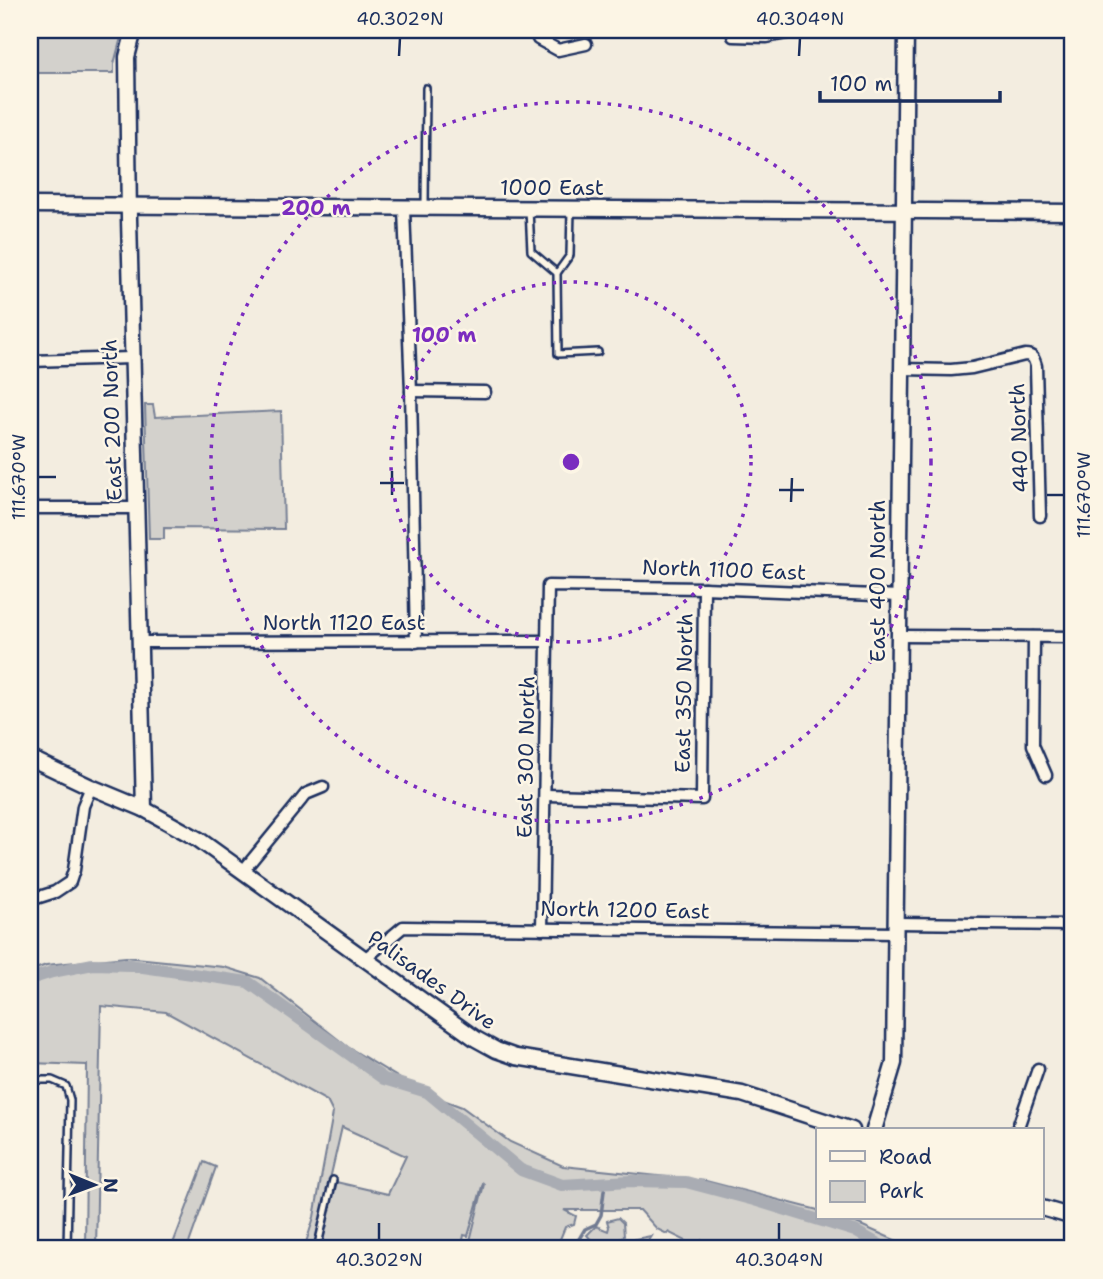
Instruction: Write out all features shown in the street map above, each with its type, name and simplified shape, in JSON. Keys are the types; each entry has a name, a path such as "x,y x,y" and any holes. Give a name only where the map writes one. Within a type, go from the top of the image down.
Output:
{"street":[{"name":"East 200 North","path":"134,30 127,57 128,206 144,809"},
{"path":"535,30 538,39 558,50 586,44"},
{"path":"733,36 767,37 802,30"},
{"name":"East 400 North","path":"875,1128 894,1063 906,30"},
{"name":"1000 East","path":"30,205 1073,212"},
{"path":"404,209 411,391 415,642"},
{"name":"440 North","path":"901,369 962,369 1026,355 1034,359 1040,516"},
{"path":"30,361 131,358"},
{"path":"411,391 485,392"},
{"path":"30,508 136,508"},
{"name":"North 1100 East","path":"548,586 704,588 899,596"},
{"name":"East 300 North","path":"542,929 548,586"},
{"name":"East 350 North","path":"546,795 702,799 704,588"},
{"path":"900,636 1073,637"},
{"path":"1034,636 1033,745 1046,775"},
{"name":"North 1120 East","path":"141,642 547,641"},
{"name":"Palisades Drive","path":"30,758 144,809 198,839 476,1039 496,1050 516,1057 742,1094 846,1128"},
{"path":"30,900 55,892 70,882 83,806 91,787"},
{"path":"243,871 306,794 323,787"},
{"name":"North 1200 East","path":"366,958 403,926 542,929 1073,925"},
{"path":"1018,1128 1038,1069"},
{"path":"1044,1209 1073,1217"}],"lane":[{"path":"425,209 426,88"},
{"path":"529,209 531,251 557,274"},
{"path":"571,209 570,255 557,274 558,354 598,352"},
{"path":"30,1080 52,1080 66,1086 70,1100 67,1249"},
{"path":"317,1249 332,1180"}],"green space":[{"path":"30,30 123,30 114,73 30,73"},
{"path":"145,405 153,405 155,417 281,411 284,529 164,528 164,539 149,539"},
{"path":"126,957 224,967 260,978 348,1047 422,1092 462,1107 510,1142 563,1166 706,1181 816,1209 816,1220 850,1220 915,1249 721,1249 702,1240 698,1247 657,1229 640,1210 564,1210 576,1216 574,1224 565,1227 556,1249 468,1249 483,1183 468,1236 464,1235 464,1249 321,1249 336,1182 388,1194 406,1156 342,1127 314,1249 304,1249 314,1217 333,1113 327,1101 166,1012 101,1006 96,1249 85,1249 87,1065 30,1063 30,971 46,965"},
{"path":"204,1162 216,1167 187,1249 171,1249"},
{"path":"618,1218 623,1223 624,1236 613,1244 602,1243 598,1249 588,1249 592,1241 587,1235 596,1226 608,1231 607,1221"},
{"path":"651,1236 643,1249 609,1249 626,1241"}],"waterway":[{"path":"30,979 93,964 129,965 248,982 384,1079 427,1092 521,1170 562,1185 630,1181 686,1182 816,1219"},
{"path":"573,1249 585,1229 596,1224 601,1215 605,1183"},
{"path":"819,1220 855,1231 887,1249"}]}
